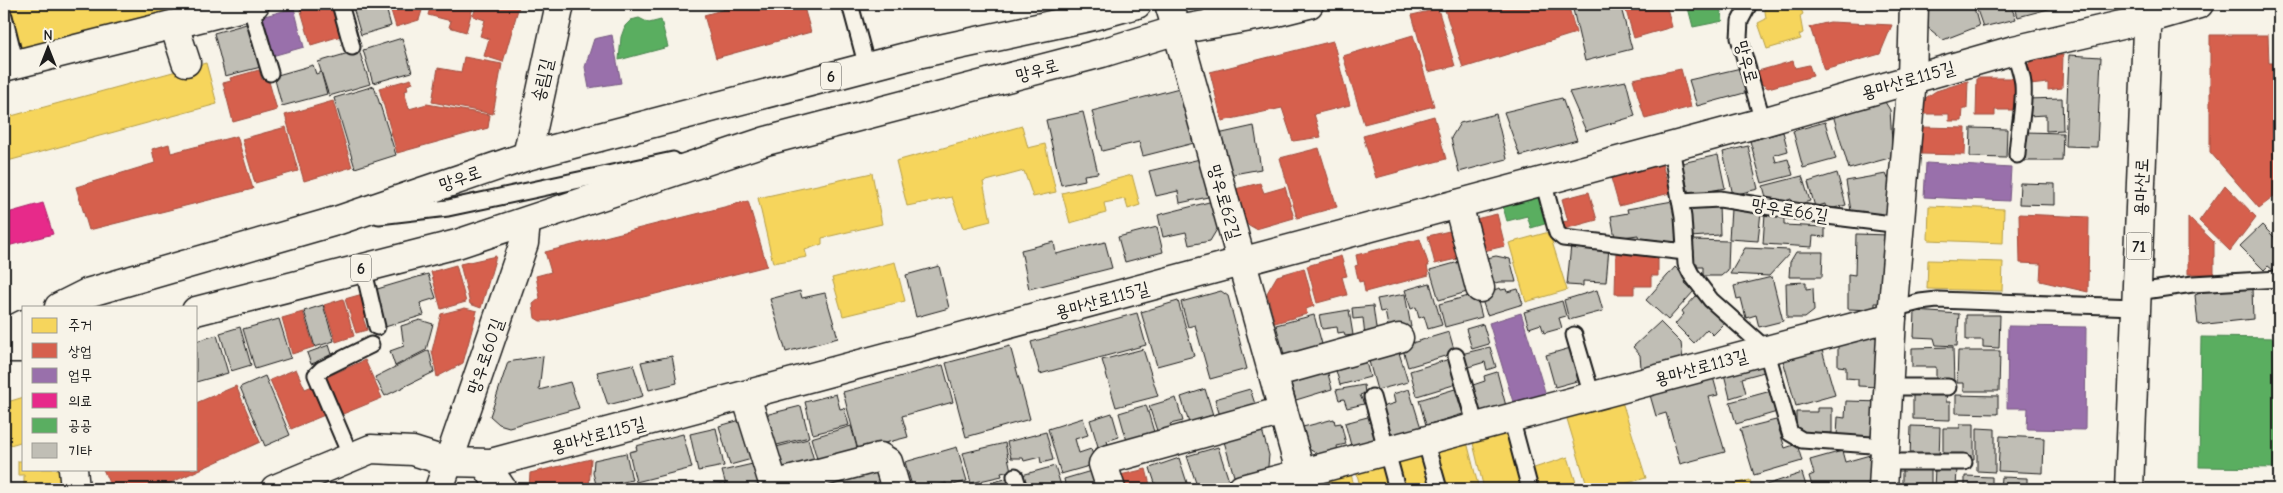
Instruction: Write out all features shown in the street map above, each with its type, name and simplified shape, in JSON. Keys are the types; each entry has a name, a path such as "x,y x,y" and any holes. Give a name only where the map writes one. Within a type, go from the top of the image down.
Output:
{"street":[{"name":"송림길","path":"527,156 560,4"},
{"name":"망우로","path":"61,306 87,293 336,222 527,156 916,54 1093,16 1137,4"},
{"name":"망우로62길","path":"1169,4 1303,481"},
{"name":"망우로","path":"526,222 766,141 1092,55 1177,30 1273,13 1309,4"},
{"path":"1883,489 1892,313 1912,78 1914,4"},
{"name":"용마산로115길","path":"275,489 371,449 413,451 448,462 480,462 485,464 746,396 1763,122 2148,11 2199,4"},
{"path":"10,66 174,25 239,6"},
{"name":"용마산로","path":"2129,489 2148,11"},
{"path":"174,25 186,62"},
{"path":"1458,204 1480,288"},
{"name":"6","path":"198,310 457,244 526,222"},
{"name":"망우로60길","path":"439,489 524,243 526,222"},
{"name":"용마산로113길","path":"1242,489 1303,481 1387,451 1425,440 1766,349 1892,313"},
{"path":"4,334 22,325"},
{"path":"1273,373 1399,338"},
{"path":"4,348 22,348"},
{"path":"746,396 774,487 880,457 888,462 896,489"},
{"path":"1110,489 1103,464 1106,460 1283,411"},
{"path":"485,464 502,489"},
{"path":"73,470 75,489"}],"lane":[{"path":"340,4 352,47"},
{"path":"850,4 867,67"},
{"path":"1177,30 1235,4"},
{"name":"망우로","path":"1749,4 1740,21 1738,30 1763,122"},
{"path":"239,6 270,73"},
{"path":"4,16 10,66"},
{"path":"2014,50 2023,83 2017,154"},
{"path":"336,222 448,208 766,141"},
{"path":"1671,147 1680,201 1686,264 1691,274 1711,300 1766,349 1788,428 1792,436 1802,440 1885,454 1964,462"},
{"path":"1543,181 1557,233 1563,238 1685,252"},
{"name":"망우로66길","path":"1680,201 1720,199 1818,215 1900,225"},
{"path":"363,267 377,327"},
{"path":"1892,313 1920,302 1937,300 2137,300 2193,284 2279,279"},
{"path":"1574,334 1592,396"},
{"path":"350,457 316,376 322,369 371,345"},
{"path":"1456,356 1476,427"},
{"path":"1889,387 1948,388"},
{"path":"1372,397 1398,489"},
{"path":"1511,418 1530,489"},
{"path":"1425,440 1439,489"}],"building: 주거":[{"path":"26,4 200,4 21,54 9,8"},
{"path":"1764,4 1810,4 1810,6 1801,9 1803,14 1800,16 1803,33 1799,35 1801,39 1767,49 1758,23 1766,19"},
{"path":"206,63 217,104 4,162 4,118"},
{"path":"1022,126 1028,148 1045,144 1056,192 1033,197 1024,171 983,182 991,221 963,228 952,197 907,206 896,161"},
{"path":"872,173 882,224 822,238 822,244 805,250 807,257 773,263 758,198"},
{"path":"1132,175 1140,205 1128,209 1125,199 1104,203 1106,213 1070,223 1062,193"},
{"path":"1929,206 2004,209 2003,243 1928,240"},
{"path":"1549,232 1567,290 1526,302 1509,243"},
{"path":"1928,260 2003,262 2002,291 1927,289"},
{"path":"895,262 905,301 843,316 832,278"},
{"path":"1619,392 1646,478 1605,489 1588,489 1564,409"},
{"path":"22,398 22,442 10,445 4,423 4,403"},
{"path":"1508,426 1524,489 1484,489 1471,435"},
{"path":"1466,438 1479,489 1442,489 1431,447"},
{"path":"1423,447 1434,489 1403,489 1394,455"},
{"path":"1383,456 1391,483 1361,489 1354,464"},
{"path":"1568,457 1578,489 1537,489 1531,469"},
{"path":"18,461 22,461 22,470 65,470 65,489 24,489 24,475 18,475"},
{"path":"1349,467 1355,489 1326,489 1336,470"},
{"path":"1750,480 1752,489 1715,489"}],"building: 상업":[{"path":"299,4 336,4 344,35 311,45"},
{"path":"389,4 424,4 419,20 396,27"},
{"path":"431,4 474,4 466,32 449,27 451,21 428,15"},
{"path":"477,4 510,4 519,6 503,62 484,56 489,39 480,36 485,20 473,16"},
{"path":"743,4 803,4 811,32 716,58 704,15"},
{"path":"1467,4 1568,4 1576,33 1463,68 1445,10"},
{"path":"1624,4 1666,4 1672,27 1634,38"},
{"path":"2274,4 2279,4 2279,21"},
{"path":"1438,9 1455,66 1428,72 1412,15"},
{"path":"1830,22 1892,25 1880,54 1824,70 1810,27"},
{"path":"1413,35 1434,106 1364,124 1343,56"},
{"path":"2210,35 2268,35 2269,63 2279,63 2279,193 2259,208 2210,152"},
{"path":"1333,41 1350,105 1314,114 1321,137 1293,141 1282,108 1222,121 1210,72"},
{"path":"2063,55 2062,88 2048,90 2048,83 2030,85 2024,72 2030,62"},
{"path":"464,57 502,64 493,114 432,102 438,68 461,72"},
{"path":"1793,61 1795,68 1809,65 1813,76 1768,88 1760,83 1758,71"},
{"path":"1681,69 1691,107 1645,119 1633,79"},
{"path":"259,70 262,80 268,78 277,110 233,122 223,83 231,81 230,78"},
{"path":"1977,78 2018,78 2018,110 1995,110 1995,116 1976,116"},
{"path":"411,79 413,83 407,85 408,90 404,91 409,109 427,104 490,115 488,128 397,153 379,88"},
{"path":"1968,81 1967,109 1963,109 1962,121 1949,121 1949,114 1921,114 1921,101 1936,91"},
{"path":"333,101 352,167 304,181 285,115"},
{"path":"1434,116 1446,159 1376,178 1363,136"},
{"path":"286,127 298,171 255,183 242,139"},
{"path":"1922,127 1966,128 1965,155 1921,154"},
{"path":"237,136 253,189 89,230 76,187 155,163 152,149 169,144 171,153"},
{"path":"1319,148 1337,207 1297,218 1280,158"},
{"path":"1662,164 1670,193 1619,206 1611,178"},
{"path":"1260,183 1264,193 1285,187 1294,218 1256,229 1240,220 1231,190"},
{"path":"2225,185 2256,217 2230,251 2199,221"},
{"path":"1589,192 1597,220 1564,229 1562,222 1568,221 1562,199"},
{"path":"748,201 767,266 548,321 540,321 535,318 533,304 540,298 536,276 551,272 545,252"},
{"path":"1497,214 1505,246 1475,253 1467,221"},
{"path":"2019,214 2089,217 2088,292 2040,281 2041,264 2020,263"},
{"path":"2188,217 2214,242 2214,274 2188,274"},
{"path":"1462,228 1469,256 1435,264 1428,236"},
{"path":"1420,239 1429,266 1427,266 1429,275 1365,292 1363,281 1359,282 1355,266 1358,265 1356,255"},
{"path":"1616,252 1658,252 1658,276 1651,276 1651,286 1634,286 1634,294 1615,294"},
{"path":"496,256 481,308 470,304 460,264"},
{"path":"1341,256 1347,276 1342,277 1347,295 1317,303 1307,266"},
{"path":"456,265 466,302 441,309 431,272"},
{"path":"1304,268 1314,306 1306,309 1307,314 1275,323 1267,293 1277,276"},
{"path":"366,293 373,315 363,318 367,330 356,333 345,299"},
{"path":"343,299 354,336 336,342 324,305"},
{"path":"465,308 477,311 463,363 437,377 432,351 441,314"},
{"path":"303,312 314,347 292,354 282,318"},
{"path":"365,360 382,398 338,416 322,379"},
{"path":"296,369 305,389 315,385 327,414 291,429 270,380"},
{"path":"236,386 260,442 157,489 106,489 109,483 103,470 198,470 198,402"},
{"path":"591,459 589,489 529,489 530,473"},
{"path":"1146,469 1151,489 1116,489 1116,476"}],"building: 업무":[{"path":"294,8 304,47 272,56 261,17"},
{"path":"612,35 621,83 589,88 585,67 594,39"},
{"path":"1926,163 2011,168 2009,201 1924,197"},
{"path":"1521,313 1546,395 1514,405 1489,323"},
{"path":"2008,326 2086,327 2085,430 2027,429 2028,408 2007,408"}],"building: 의료":[{"path":"43,203 53,234 4,247 4,214"}],"building: 공공":[{"path":"1687,4 1719,4 1723,21 1693,27"},
{"path":"639,18 649,23 661,20 668,47 619,60 621,37 625,26 631,20"},
{"path":"1541,196 1548,223 1531,228 1527,216 1507,221 1503,207"},
{"path":"2201,337 2279,338 2279,468 2199,467"}],"building: 기타":[{"path":"352,4 385,4 391,26 361,35"},
{"path":"1620,4 1632,49 1585,61 1572,5"},
{"path":"1973,4 1979,26 1943,40 1926,26 1926,5"},
{"path":"1975,4 2010,4 2016,19 1983,27"},
{"path":"2014,4 2050,4 2052,8 2018,17"},
{"path":"250,23 261,67 225,76 214,33"},
{"path":"402,38 412,72 373,83 363,50"},
{"path":"359,50 370,84 329,96 318,62"},
{"path":"2069,55 2101,57 2097,147 2065,146"},
{"path":"313,65 316,74 321,72 327,94 282,106 274,76"},
{"path":"1741,68 1748,92 1697,106 1689,80"},
{"path":"1626,81 1635,116 1586,131 1569,92"},
{"path":"374,86 396,155 355,168 334,98"},
{"path":"1183,87 1198,142 1143,156 1139,142 1102,151 1092,111"},
{"path":"1562,98 1577,140 1520,156 1504,112"},
{"path":"2062,98 2063,130 2046,131 2046,115 2027,116 2026,99"},
{"path":"1885,102 1890,110 1893,157 1849,169 1833,115"},
{"path":"1083,112 1098,173 1084,175 1085,180 1061,185 1046,120"},
{"path":"1496,114 1507,159 1459,172 1451,138 1460,123"},
{"path":"1825,122 1836,159 1803,168 1793,131"},
{"path":"1254,126 1261,169 1228,175 1218,134"},
{"path":"1971,128 2007,129 2006,158 1970,157"},
{"path":"1783,132 1788,151 1774,155 1776,162 1788,159 1793,175 1762,183 1750,141"},
{"path":"2025,132 2063,133 2062,161 2025,161"},
{"path":"1748,146 1758,189 1733,195 1723,152"},
{"path":"1718,155 1725,188 1689,195 1682,163"},
{"path":"1200,159 1208,197 1180,203 1178,191 1156,196 1149,171"},
{"path":"1837,173 1846,205 1826,210 1825,204 1815,207 1808,182"},
{"path":"1886,174 1889,181 1889,215 1851,211 1846,181"},
{"path":"1802,176 1810,201 1793,206 1791,199 1779,203 1778,199 1767,201 1763,186"},
{"path":"2020,183 2055,184 2055,205 2019,204"},
{"path":"1213,201 1219,226 1210,241 1189,245 1186,232 1163,237 1158,215"},
{"path":"1673,201 1679,241 1659,244 1658,240 1639,243 1638,235 1615,238 1611,216 1628,213 1627,209"},
{"path":"1719,204 1720,235 1690,237 1688,205"},
{"path":"1731,209 1761,211 1758,241 1729,239"},
{"path":"1765,213 1784,214 1784,225 1825,227 1825,237 1813,236 1812,247 1763,244"},
{"path":"2262,225 2279,242 2279,265 2273,270 2268,266 2264,270 2240,246"},
{"path":"1157,227 1163,252 1125,262 1118,237"},
{"path":"1856,234 1889,235 1888,290 1880,290 1879,303 1875,303 1875,310 1848,309 1848,274 1855,275"},
{"path":"1692,240 1729,241 1728,270 1721,276 1703,276 1703,267 1697,267 1697,263 1691,263"},
{"path":"1054,242 1056,254 1105,242 1112,268 1029,289 1021,250"},
{"path":"1571,245 1609,248 1606,282 1583,281 1583,286 1567,285"},
{"path":"1745,248 1789,250 1789,254 1769,276 1730,274"},
{"path":"1796,252 1823,252 1822,277 1789,277 1790,262"},
{"path":"1496,256 1510,259 1516,282 1499,282 1484,286 1477,264 1487,258"},
{"path":"1466,260 1474,290 1439,300 1430,270"},
{"path":"939,266 949,308 916,317 906,275"},
{"path":"1675,267 1688,279 1685,283 1694,291 1668,320 1646,300"},
{"path":"428,274 436,298 420,303 424,315 385,327 374,290"},
{"path":"1772,277 1783,321 1759,327 1756,315 1746,318 1741,298 1737,299 1734,286"},
{"path":"1806,282 1806,289 1813,288 1814,311 1805,318 1787,318 1786,283"},
{"path":"1430,283 1442,325 1428,329 1424,316 1419,318 1416,307 1411,309 1405,290"},
{"path":"1500,288 1501,290 1506,289 1507,292 1518,289 1523,304 1487,315 1480,294"},
{"path":"2213,288 2252,288 2253,319 2198,325 2195,295"},
{"path":"1597,290 1603,311 1569,320 1564,300"},
{"path":"800,291 802,298 825,293 838,338 786,352 770,299"},
{"path":"1221,291 1228,296 1247,369 1210,379 1195,325 1188,327 1181,302"},
{"path":"1405,294 1411,327 1389,331 1385,311 1380,312 1377,299"},
{"path":"1476,294 1482,317 1445,327 1439,304"},
{"path":"1698,294 1726,322 1713,335 1707,329 1694,343 1675,324 1684,314 1682,311"},
{"path":"1178,301 1194,356 1157,366 1141,312"},
{"path":"1562,301 1566,316 1559,318 1562,328 1544,333 1541,324 1529,328 1524,312"},
{"path":"323,305 334,341 315,347 304,311"},
{"path":"1373,306 1377,335 1365,337 1363,318 1353,319 1352,308"},
{"path":"1349,310 1353,335 1345,336 1344,332 1338,333 1337,327 1322,329 1319,315"},
{"path":"1915,311 1959,314 1957,346 1936,345 1934,338 1914,337"},
{"path":"1137,313 1146,345 1040,374 1031,342"},
{"path":"1314,315 1325,355 1287,365 1276,325"},
{"path":"1966,315 2000,315 1999,348 1983,347 1983,340 1966,340"},
{"path":"279,319 291,358 255,369 243,329"},
{"path":"420,320 433,324 426,350 395,366 390,351 404,346 401,326"},
{"path":"1660,322 1681,343 1684,369 1642,379 1640,355 1633,347"},
{"path":"1483,324 1489,344 1472,349 1466,329"},
{"path":"240,327 251,365 231,371 220,333"},
{"path":"1449,332 1455,353 1408,367 1402,346"},
{"path":"1882,332 1881,387 1858,386 1858,379 1846,378 1846,367 1838,366 1838,339"},
{"path":"217,335 228,373 198,381 198,340"},
{"path":"1820,343 1835,395 1796,406 1781,353"},
{"path":"329,345 333,357 311,364 307,353"},
{"path":"1010,346 1030,419 966,437 946,363"},
{"path":"1397,346 1408,382 1377,390 1367,354"},
{"path":"1490,347 1496,367 1487,370 1485,362 1465,368 1461,354"},
{"path":"1574,347 1584,379 1555,387 1546,355"},
{"path":"1953,347 1954,385 1936,385 1936,367 1912,367 1912,348"},
{"path":"1143,349 1158,396 1116,407 1102,360"},
{"path":"429,350 434,372 385,396 375,377"},
{"path":"1958,351 2000,351 1999,391 1964,391 1964,383 1957,383"},
{"path":"1364,355 1370,377 1340,385 1334,363"},
{"path":"543,356 539,390 570,382 579,408 509,427 499,424 490,416 508,362"},
{"path":"672,356 677,383 649,390 641,362"},
{"path":"1760,356 1764,372 1742,378 1746,393 1730,398 1722,366"},
{"path":"1453,358 1460,383 1417,396 1410,371"},
{"path":"633,364 643,396 608,405 597,372"},
{"path":"943,365 953,402 902,416 908,437 858,450 843,392"},
{"path":"1326,366 1332,389 1296,400 1289,376"},
{"path":"1711,370 1718,395 1709,397 1725,452 1680,464 1666,413 1656,416 1648,388"},
{"path":"1497,372 1506,406 1478,414 1470,386 1485,381 1484,376"},
{"path":"265,376 290,435 265,446 240,387"},
{"path":"1364,385 1365,393 1360,395 1364,404 1347,408 1344,399 1339,400 1336,390"},
{"path":"1205,389 1213,415 1203,418 1206,429 1192,433 1181,397"},
{"path":"1250,389 1258,413 1222,423 1215,399"},
{"path":"1409,389 1421,428 1391,437 1382,407 1395,403 1393,394"},
{"path":"1455,389 1463,414 1426,425 1419,400"},
{"path":"1913,389 1947,390 1946,402 1950,402 1950,420 1913,419"},
{"path":"1771,391 1777,412 1736,424 1730,402"},
{"path":"836,394 840,409 844,408 849,425 813,434 805,402"},
{"path":"1956,395 1998,396 1998,414 1956,413"},
{"path":"1176,398 1183,421 1170,424 1173,433 1159,437 1149,406"},
{"path":"1846,401 1884,402 1883,430 1871,437 1837,436 1838,417 1845,418"},
{"path":"1146,405 1154,432 1139,436 1141,445 1129,448 1119,413"},
{"path":"801,406 809,437 769,447 761,416"},
{"path":"1817,408 1832,408 1832,433 1801,433 1801,429 1796,429 1796,412 1817,412"},
{"path":"1112,413 1119,437 1107,441 1110,450 1100,453 1090,420"},
{"path":"1375,415 1382,440 1352,449 1345,423"},
{"path":"748,418 759,457 730,465 719,426"},
{"path":"1083,418 1088,435 1075,439 1079,453 1091,449 1096,464 1061,474 1048,429"},
{"path":"1334,419 1335,424 1341,423 1346,444 1337,446 1338,452 1322,457 1309,449 1303,427"},
{"path":"1776,420 1785,448 1797,444 1802,461 1754,475 1740,429"},
{"path":"1960,424 1974,424 1974,459 1943,459 1943,428 1960,428"},
{"path":"851,426 859,455 819,466 811,438"},
{"path":"1911,426 1940,427 1939,460 1910,460"},
{"path":"1261,427 1269,455 1267,470 1236,483 1223,438"},
{"path":"716,428 724,466 698,471 690,434"},
{"path":"1977,428 1995,429 1995,472 1977,471"},
{"path":"1046,432 1053,460 1041,463 1040,457 1024,461 1023,458 1011,458 1007,442"},
{"path":"683,434 692,468 636,482 629,452 637,450 636,446"},
{"path":"2000,436 2044,438 2043,473 1998,471"},
{"path":"808,439 815,464 775,474 768,449"},
{"path":"1005,443 1011,471 1001,473 1002,476 971,483 963,453"},
{"path":"957,447 967,481 947,487 946,483 926,489 913,489 905,462"},
{"path":"1218,447 1230,484 1210,489 1198,489 1187,456"},
{"path":"1842,451 1845,462 1870,455 1880,488 1813,489 1809,476 1814,474 1810,460"},
{"path":"626,453 632,480 597,488 593,473 594,460"},
{"path":"1179,458 1189,489 1157,489 1150,468"},
{"path":"757,463 762,484 741,489 727,489 722,471"},
{"path":"873,463 887,482 877,489 837,489 832,483"},
{"path":"1055,466 1062,489 1047,489 1047,487 1022,489 1018,476"},
{"path":"1902,467 1931,468 1931,489 1902,489"},
{"path":"1935,467 1957,468 1956,489 1934,489"},
{"path":"1098,469 1103,487 1066,489 1064,479"},
{"path":"1802,473 1807,489 1757,488"},
{"path":"826,474 835,489 804,489"},
{"path":"1965,476 1992,477 1992,489 1965,489"},
{"path":"1014,477 1017,489 972,489 972,487"},
{"path":"2001,477 2027,478 2027,485 2042,485 2042,489 2000,489"},
{"path":"722,484 724,489 699,489"}]}
